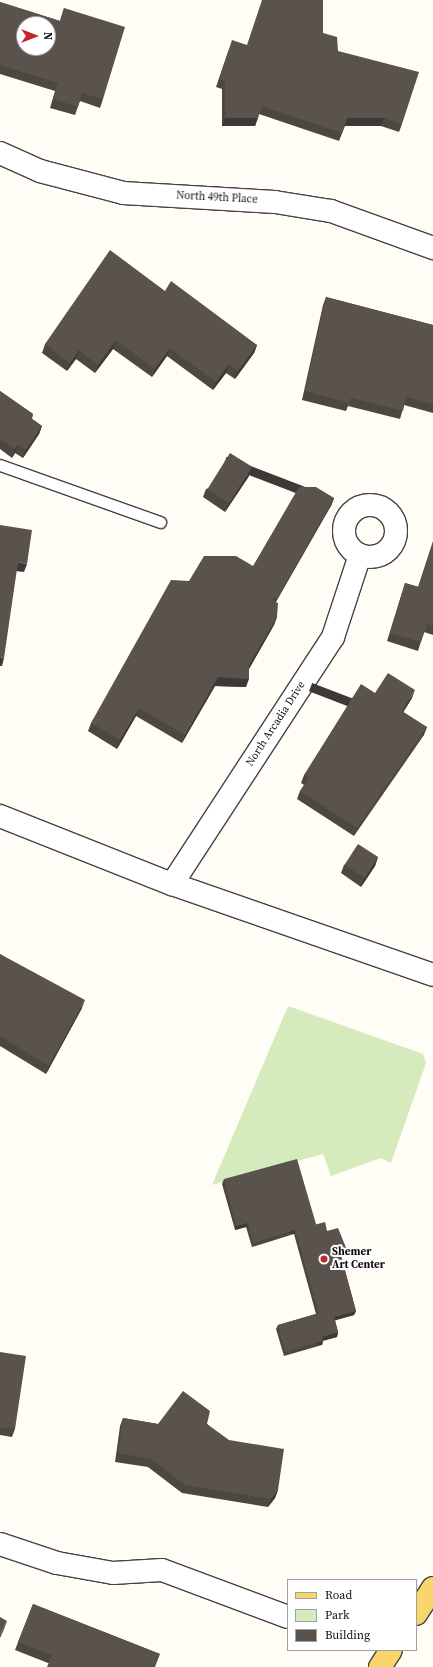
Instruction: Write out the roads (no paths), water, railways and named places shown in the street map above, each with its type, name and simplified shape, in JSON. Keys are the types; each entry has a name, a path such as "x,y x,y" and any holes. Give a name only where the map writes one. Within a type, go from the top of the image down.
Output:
{"main road":[{"path":"417,1612 433,1588"}],"street":[{"name":"North 49th Place","path":"0,153 40,171 123,193 275,202 331,211 433,248"},
{"name":"North Arcadia Drive","path":"172,884 333,637 360,555"},
{"path":"0,816 172,884 433,975"},
{"path":"0,1544 57,1563 113,1573 162,1570 287,1617"}],"lane":[{"path":"0,465 160,522"}],"place":[{"name":"Shemer Art Center","path":"324,1259"}]}
